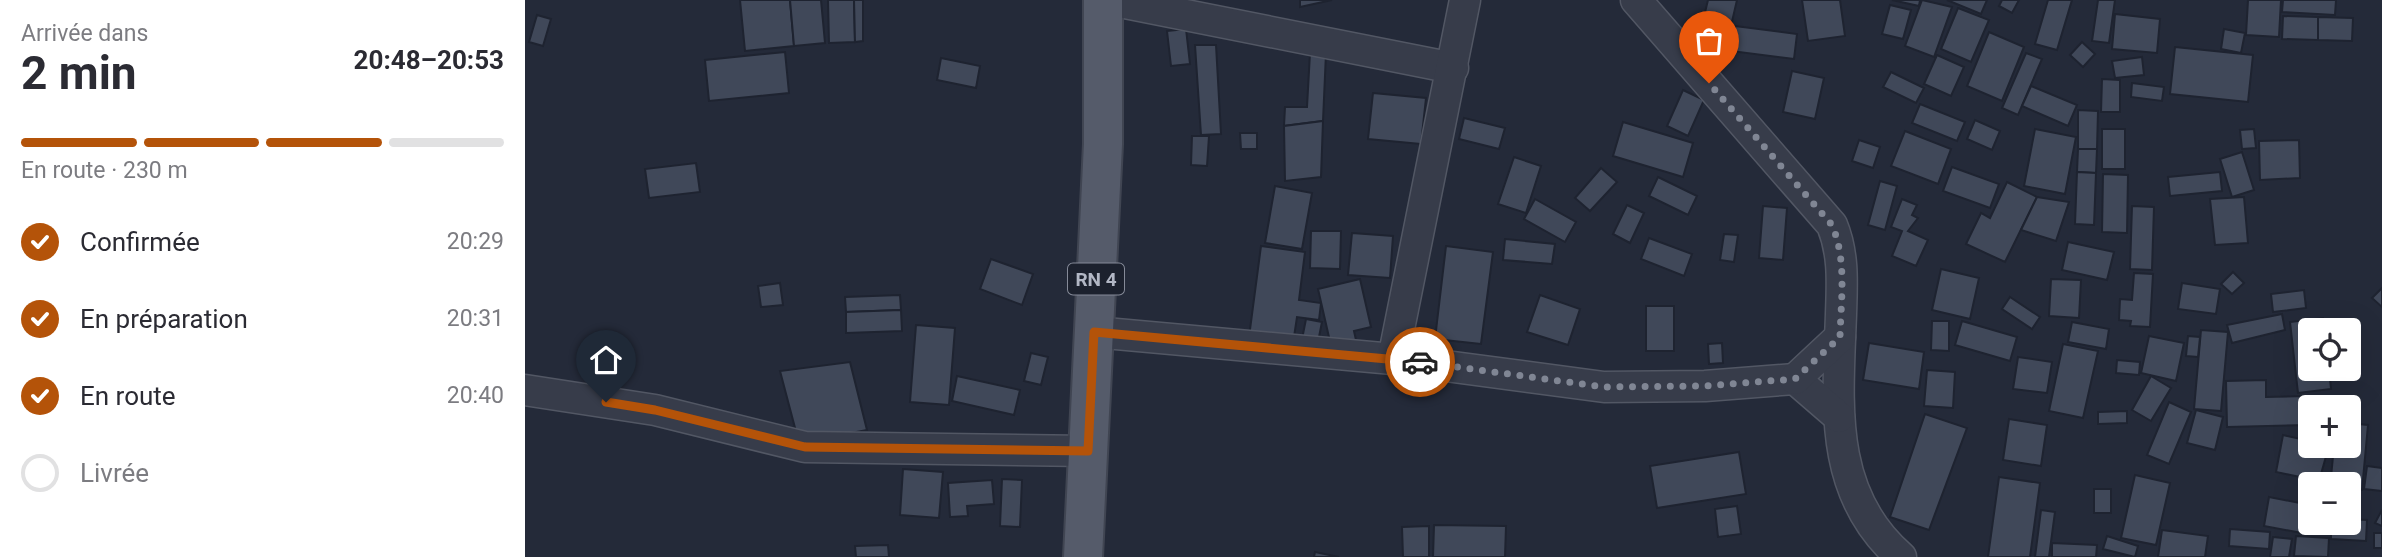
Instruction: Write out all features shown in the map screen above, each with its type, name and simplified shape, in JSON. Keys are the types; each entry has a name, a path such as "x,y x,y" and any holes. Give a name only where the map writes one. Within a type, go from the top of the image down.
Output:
{"main road":[{"name":"RN 4","path":"1083,557 1103,144 1103,0"}],"street":[{"path":"1110,0 1453,68"},
{"path":"1393,359 1465,0"},
{"path":"1636,0 1832,225 1839,243 1842,268 1840,442 1860,509 1901,557"},
{"path":"1094,332 1393,359 1604,387 1705,386 1795,379 1840,337"},
{"path":"1795,379 1839,417"},
{"path":"525,390 655,410 805,447 1088,451"}],"building":[{"path":"740,0 790,0 794,46 745,51"},
{"path":"790,0 821,0 825,43 794,46"},
{"path":"828,0 854,0 855,42 829,43"},
{"path":"854,0 863,0 863,41 855,42"},
{"path":"1300,0 1332,0 1300,7"},
{"path":"1708,0 1737,0 1725,52 1697,45"},
{"path":"1802,0 1840,0 1845,36 1808,41"},
{"path":"1892,0 1920,0 1919,6"},
{"path":"1922,0 1952,7 1934,57 1905,46"},
{"path":"1947,0 1987,0 1981,14"},
{"path":"2002,0 2019,0 2012,13 1999,6"},
{"path":"2048,0 2072,0 2057,50 2035,44"},
{"path":"2098,0 2115,0 2109,43 2092,41"},
{"path":"2248,0 2281,0 2279,37 2246,35"},
{"path":"2283,0 2336,0 2335,15 2282,12"},
{"path":"1890,5 1911,10 1903,39 1882,34"},
{"path":"1958,8 1989,20 1971,62 1941,49"},
{"path":"2115,14 2160,19 2157,53 2112,49"},
{"path":"537,15 551,19 543,46 529,42"},
{"path":"2283,16 2318,17 2318,40 2282,39"},
{"path":"2318,17 2353,18 2352,41 2318,40"},
{"path":"1735,26 1797,34 1794,59 1731,51"},
{"path":"1186,29 1190,64 1171,66 1167,31"},
{"path":"2224,29 2245,33 2241,53 2221,49"},
{"path":"1989,32 2024,47 2002,101 1967,86"},
{"path":"2082,42 2095,54 2083,67 2070,55"},
{"path":"1195,45 1216,45 1221,134 1201,135"},
{"path":"2175,47 2253,55 2248,102 2170,94"},
{"path":"785,52 789,93 709,101 705,60"},
{"path":"1310,53 1326,53 1323,121 1284,126 1285,107 1307,107"},
{"path":"2026,53 2042,59 2018,115 2002,108"},
{"path":"1937,55 1964,67 1951,96 1924,84"},
{"path":"2142,57 2144,75 2115,78 2112,61"},
{"path":"941,58 980,66 976,88 937,80"},
{"path":"1792,71 1824,78 1815,119 1783,112"},
{"path":"1891,72 1924,88 1916,103 1883,87"},
{"path":"2102,79 2120,80 2120,112 2101,112"},
{"path":"2132,83 2164,87 2162,101 2131,97"},
{"path":"2031,86 2077,105 2068,126 2022,106"},
{"path":"1683,90 1704,100 1688,136 1667,126"},
{"path":"1373,93 1426,98 1421,144 1368,139"},
{"path":"1920,104 1965,122 1957,141 1912,123"},
{"path":"2078,110 2098,111 2097,149 2078,149"},
{"path":"1464,118 1505,128 1499,149 1459,139"},
{"path":"1975,120 2000,131 1992,150 1967,139"},
{"path":"1323,121 1321,177 1285,181 1284,126"},
{"path":"1623,122 1693,143 1683,177 1613,156"},
{"path":"2035,129 2076,137 2065,194 2024,186"},
{"path":"2102,129 2125,129 2125,169 2102,169"},
{"path":"2254,129 2256,148 2242,149 2240,130"},
{"path":"1905,131 1951,149 1938,184 1891,166"},
{"path":"1240,133 1257,133 1257,149 1241,149"},
{"path":"1192,136 1209,136 1207,166 1191,165"},
{"path":"1859,140 1880,147 1873,168 1852,161"},
{"path":"2299,140 2300,178 2260,180 2259,141"},
{"path":"2078,149 2097,149 2096,173 2077,172"},
{"path":"2242,152 2254,190 2232,197 2220,159"},
{"path":"1514,157 1541,166 1526,213 1498,204"},
{"path":"696,163 700,192 649,198 645,169"},
{"path":"1952,167 1999,184 1990,208 1943,191"},
{"path":"1601,168 1617,182 1590,211 1575,198"},
{"path":"2077,172 2096,173 2094,225 2075,224"},
{"path":"2220,172 2222,191 2170,196 2168,177"},
{"path":"2103,174 2128,175 2127,233 2102,232"},
{"path":"1658,177 1697,196 1688,215 1649,196"},
{"path":"1880,181 1897,186 1885,230 1868,225"},
{"path":"2007,182 2037,197 2005,262 1966,244 1981,213 1990,218"},
{"path":"1275,186 1312,193 1302,249 1265,243"},
{"path":"2037,197 2069,202 2056,241 2021,230"},
{"path":"2244,197 2248,243 2215,245 2210,199"},
{"path":"1535,199 1576,222 1565,242 1524,219"},
{"path":"1902,199 1917,205 1912,215 1918,218 1908,231 1928,240 1916,266 1892,256 1902,231 1891,227"},
{"path":"1627,205 1644,213 1630,243 1613,234"},
{"path":"1763,206 1787,208 1783,260 1759,258"},
{"path":"2132,206 2154,207 2152,270 2130,269"},
{"path":"1311,231 1341,231 1340,269 1310,268"},
{"path":"1352,233 1393,236 1390,278 1348,275"},
{"path":"1724,234 1738,235 1734,262 1720,260"},
{"path":"1649,238 1692,254 1684,276 1641,259"},
{"path":"1505,239 1555,244 1552,264 1503,260"},
{"path":"2068,242 2114,252 2107,280 2062,270"},
{"path":"1261,246 1305,252 1299,300 1321,303 1319,320 1297,317 1294,337 1249,337"},
{"path":"1446,246 1493,252 1481,344 1435,339"},
{"path":"991,259 1033,274 1022,305 980,289"},
{"path":"1941,269 1979,278 1970,319 1932,310"},
{"path":"2233,272 2244,283 2232,294 2221,284"},
{"path":"2134,273 2153,274 2150,327 2130,326 2131,321 2119,320 2120,299 2132,300"},
{"path":"1360,279 1371,327 1354,331 1356,340 1331,346 1318,289"},
{"path":"2051,279 2081,280 2079,318 2049,316"},
{"path":"780,283 783,305 761,307 758,286"},
{"path":"2182,283 2220,289 2216,314 2178,309"},
{"path":"2382,288 2382,307 2372,298"},
{"path":"2304,290 2306,308 2273,312 2271,294"},
{"path":"900,295 901,310 846,312 845,297"},
{"path":"1540,295 1580,309 1568,345 1527,332"},
{"path":"2010,297 2040,317 2032,329 2002,309"},
{"path":"1646,306 1674,306 1674,351 1646,351"},
{"path":"901,310 902,331 846,333 846,312"},
{"path":"2282,314 2285,330 2232,343 2227,325"},
{"path":"1306,319 1322,322 1317,347 1301,344"},
{"path":"1932,321 1949,321 1949,351 1931,350"},
{"path":"1962,321 2017,337 2010,361 1955,345"},
{"path":"2298,321 2298,381 2330,381 2331,389 2298,393 2290,322"},
{"path":"2072,322 2109,329 2106,349 2068,342"},
{"path":"916,325 955,328 949,405 910,402"},
{"path":"2201,330 2228,332 2221,411 2194,409"},
{"path":"2149,336 2184,343 2176,381 2141,373"},
{"path":"2188,336 2200,337 2198,357 2186,356"},
{"path":"1722,343 1723,363 1709,364 1708,344"},
{"path":"1869,343 1924,352 1919,389 1863,380"},
{"path":"2063,344 2098,351 2083,418 2049,411"},
{"path":"1031,353 1048,357 1041,385 1024,381"},
{"path":"2018,357 2052,362 2047,393 2013,389"},
{"path":"2117,360 2140,362 2139,375 2116,373"},
{"path":"850,362 867,430 799,443 780,371"},
{"path":"1927,370 1955,372 1953,408 1924,406"},
{"path":"957,376 1020,390 1014,415 952,401"},
{"path":"2151,376 2171,388 2151,421 2132,410"},
{"path":"2266,380 2266,397 2298,396 2298,425 2227,427 2226,381"},
{"path":"2169,402 2191,412 2169,464 2147,455"},
{"path":"2196,410 2223,417 2215,450 2187,443"},
{"path":"2127,411 2127,423 2098,424 2098,412"},
{"path":"1925,414 1967,428 1929,530 1890,517"},
{"path":"2009,419 2047,425 2041,466 2003,460"},
{"path":"2361,424 2368,425 2362,490 2361,472 2331,472 2333,458 2361,458"},
{"path":"2283,435 2298,438 2298,458 2326,458 2322,472 2298,472 2298,477 2276,472"},
{"path":"1739,452 1746,494 1657,508 1650,466"},
{"path":"2367,466 2382,468 2382,491 2364,489"},
{"path":"903,469 943,472 939,518 900,515"},
{"path":"2135,475 2170,483 2156,545 2121,538"},
{"path":"1999,477 2040,483 2030,557 1988,557"},
{"path":"1002,479 1022,480 1020,527 1000,526"},
{"path":"992,480 994,504 967,506 968,516 950,517 948,483"},
{"path":"2094,489 2111,489 2111,513 2094,513"},
{"path":"2269,497 2298,503 2298,532 2264,526"},
{"path":"1737,506 1741,534 1718,537 1715,509"},
{"path":"2041,510 2055,512 2049,557 2035,557"},
{"path":"2382,510 2382,526 2375,523"},
{"path":"2361,520 2367,520 2366,541 2331,539 2331,535 2361,535"},
{"path":"1434,525 1506,526 1505,557 1433,557"},
{"path":"1429,526 1429,557 1403,557 1402,527"},
{"path":"2230,529 2270,532 2269,549 2229,546"},
{"path":"2162,530 2208,536 2205,557 2158,557"},
{"path":"2374,533 2382,533 2382,548 2374,548"},
{"path":"2107,536 2138,546 2135,557 2103,549"},
{"path":"2296,536 2329,538 2328,557 2294,556"},
{"path":"2273,537 2292,539 2289,557 2270,557"},
{"path":"2052,543 2097,545 2096,557 2052,557"},
{"path":"888,545 889,557 856,557 855,546"},
{"path":"1315,552 1339,557 1314,557"}],"way so far":[{"path":"1420,362 1604,387 1705,386 1795,379 1840,337 1842,268 1839,243 1832,225 1709,83"}],"route":[{"path":"606,402 655,410 805,447 921,451 1088,451 1094,332 1420,362"}]}
